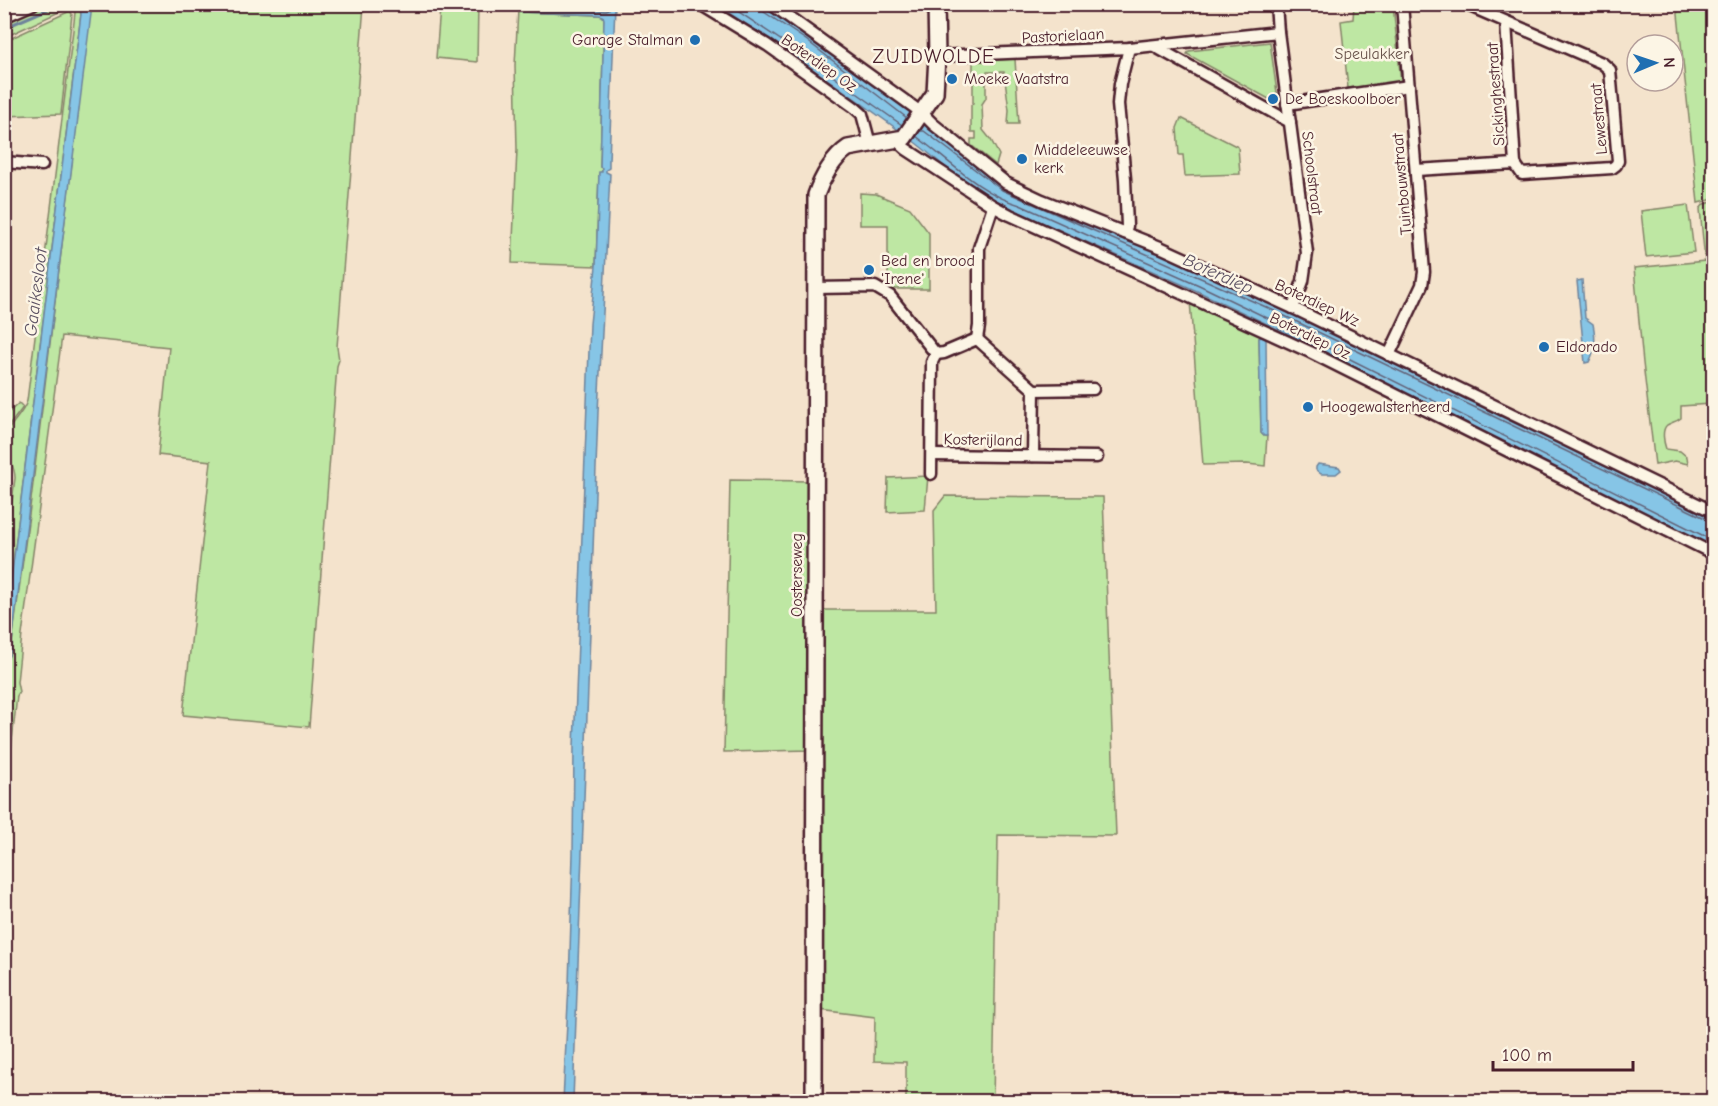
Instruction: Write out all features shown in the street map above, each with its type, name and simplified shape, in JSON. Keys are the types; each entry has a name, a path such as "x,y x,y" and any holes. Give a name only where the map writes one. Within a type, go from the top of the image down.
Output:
{"street":[{"path":"4,17 33,4"},
{"name":"Boterdiep Oz","path":"700,4 767,45 854,107 862,114 870,144"},
{"name":"Boterdiep Wz","path":"771,4 933,124 1006,183 1042,200 1160,247 1293,308 1713,512"},
{"path":"901,140 935,93 936,4"},
{"name":"Schoolstraat","path":"1276,4 1307,253 1303,281 1293,308"},
{"name":"Tuinbouwstraat","path":"1389,355 1422,285 1424,272 1401,4"},
{"path":"1465,4 1506,22"},
{"name":"Lewestraat","path":"1506,22 1602,63 1610,70 1617,156 1616,165 1608,169 1522,174 1515,164"},
{"name":"Sickinghestraat","path":"1506,22 1515,164"},
{"name":"Pastorielaan","path":"937,56 1129,48 1278,32"},
{"path":"1154,46 1290,122"},
{"path":"1125,233 1127,226 1125,179 1118,104 1120,84 1129,48"},
{"path":"1287,104 1409,86"},
{"name":"Boterdiep Oz","path":"901,140 906,149 993,206 1310,352 1713,554"},
{"name":"Oosterseweg","path":"814,1101 816,195 820,181 848,148 901,140"},
{"path":"4,162 42,165"},
{"path":"1416,170 1515,164"},
{"path":"977,339 979,248 993,206"},
{"path":"815,288 875,287 890,296 936,354 944,353 977,339"},
{"path":"977,339 1034,390 1093,389"},
{"name":"Kosterijland","path":"931,474 932,362 936,354"},
{"name":"Kosterijland","path":"1033,456 1034,390"},
{"name":"Kosterijland","path":"932,455 1097,457"}],"green space":[{"path":"43,5 69,5 70,7 5,37 4,22"},
{"path":"72,5 79,5 81,14 5,629 4,588 7,566 5,557 15,478 5,440 9,428 27,401 74,22 75,12"},
{"path":"91,5 364,5 337,347 339,360 309,727 183,715 211,461 158,455 169,347 62,336 22,635 17,682 19,692 5,804 5,665 11,650 32,492"},
{"path":"478,5 477,62 436,58 440,8 473,9"},
{"name":"Speulakker","path":"1354,5 1393,5 1401,82 1348,88 1341,21 1353,19"},
{"path":"1677,5 1705,5 1713,8 1714,199 1698,203 1685,80 1685,33 1680,33"},
{"path":"518,10 520,12 599,15 604,19 600,167 602,172 599,173 596,266 512,263 517,149 515,65"},
{"path":"70,11 72,14 61,114 5,116 5,41"},
{"path":"1270,42 1277,93 1269,99 1187,54 1189,51"},
{"path":"1015,59 1019,124 1008,124 1009,110 1004,72 987,72 986,75 986,98 982,104 983,130 999,155 996,165 971,145 971,139 976,139 976,132 971,132 973,61"},
{"path":"1181,118 1238,147 1240,174 1185,176 1183,155 1179,155 1177,128"},
{"path":"860,193 876,194 910,208 929,233 929,289 890,289 888,287 888,225 860,225"},
{"path":"1713,202 1713,414 1711,404 1681,406 1681,418 1665,427 1664,440 1666,449 1680,451 1687,457 1688,464 1675,461 1655,465 1634,268 1705,261 1700,209 1704,204"},
{"path":"1688,205 1694,252 1646,257 1641,211"},
{"path":"1190,301 1263,334 1263,337 1259,338 1261,433 1267,436 1265,466 1203,465"},
{"path":"19,403 23,407 5,431 5,413"},
{"path":"928,476 925,510 887,512 888,478"},
{"path":"730,480 810,481 810,750 724,752"},
{"path":"945,496 1103,497 1116,836 998,835 993,1101 906,1101 906,1062 874,1061 875,1017 820,1010 822,610 936,610 934,510"}],"water":[{"path":"478,4 476,8 466,10 388,5"},
{"path":"79,5 91,5 91,14 11,650 5,665 5,629 81,14"},
{"path":"514,5 615,5 609,168 606,170 610,174 598,412 573,1101 563,1101 569,984 574,747 590,324 596,266 599,172 602,172 600,167 604,19 599,15 520,12"},
{"path":"716,5 763,5 809,35 911,113 913,118 926,125 990,174 1268,301 1713,516 1713,548 1282,331 1197,291 1002,206 960,179 861,103"},
{"path":"1582,280 1585,318 1593,324 1595,339 1589,362 1585,363 1577,281"},
{"path":"1259,338 1266,338 1267,436 1261,433"},
{"path":"1318,464 1339,467 1341,470 1336,474 1321,474 1316,470"}],"waterway":[{"path":"4,9 14,4"},
{"path":"4,28 48,9"}],"place":[{"name":"Garage Stalman","path":"695,40"},
{"name":"Moeke Vaatstra","path":"952,79"},
{"name":"De Boeskoolboer","path":"1273,99"},
{"name":"Middeleeuwse kerk","path":"1022,159"},
{"name":"Bed en brood 'Irene'","path":"869,270"},
{"name":"Eldorado","path":"1544,347"},
{"name":"Hoogewalsterheerd","path":"1308,407"}],"district":[{"name":"ZUIDWOLDE","path":"934,56"}],"water label":[{"name":"Boterdiep","path":"1218,274"},
{"name":"Gaaikesloot","path":"36,292"}]}
